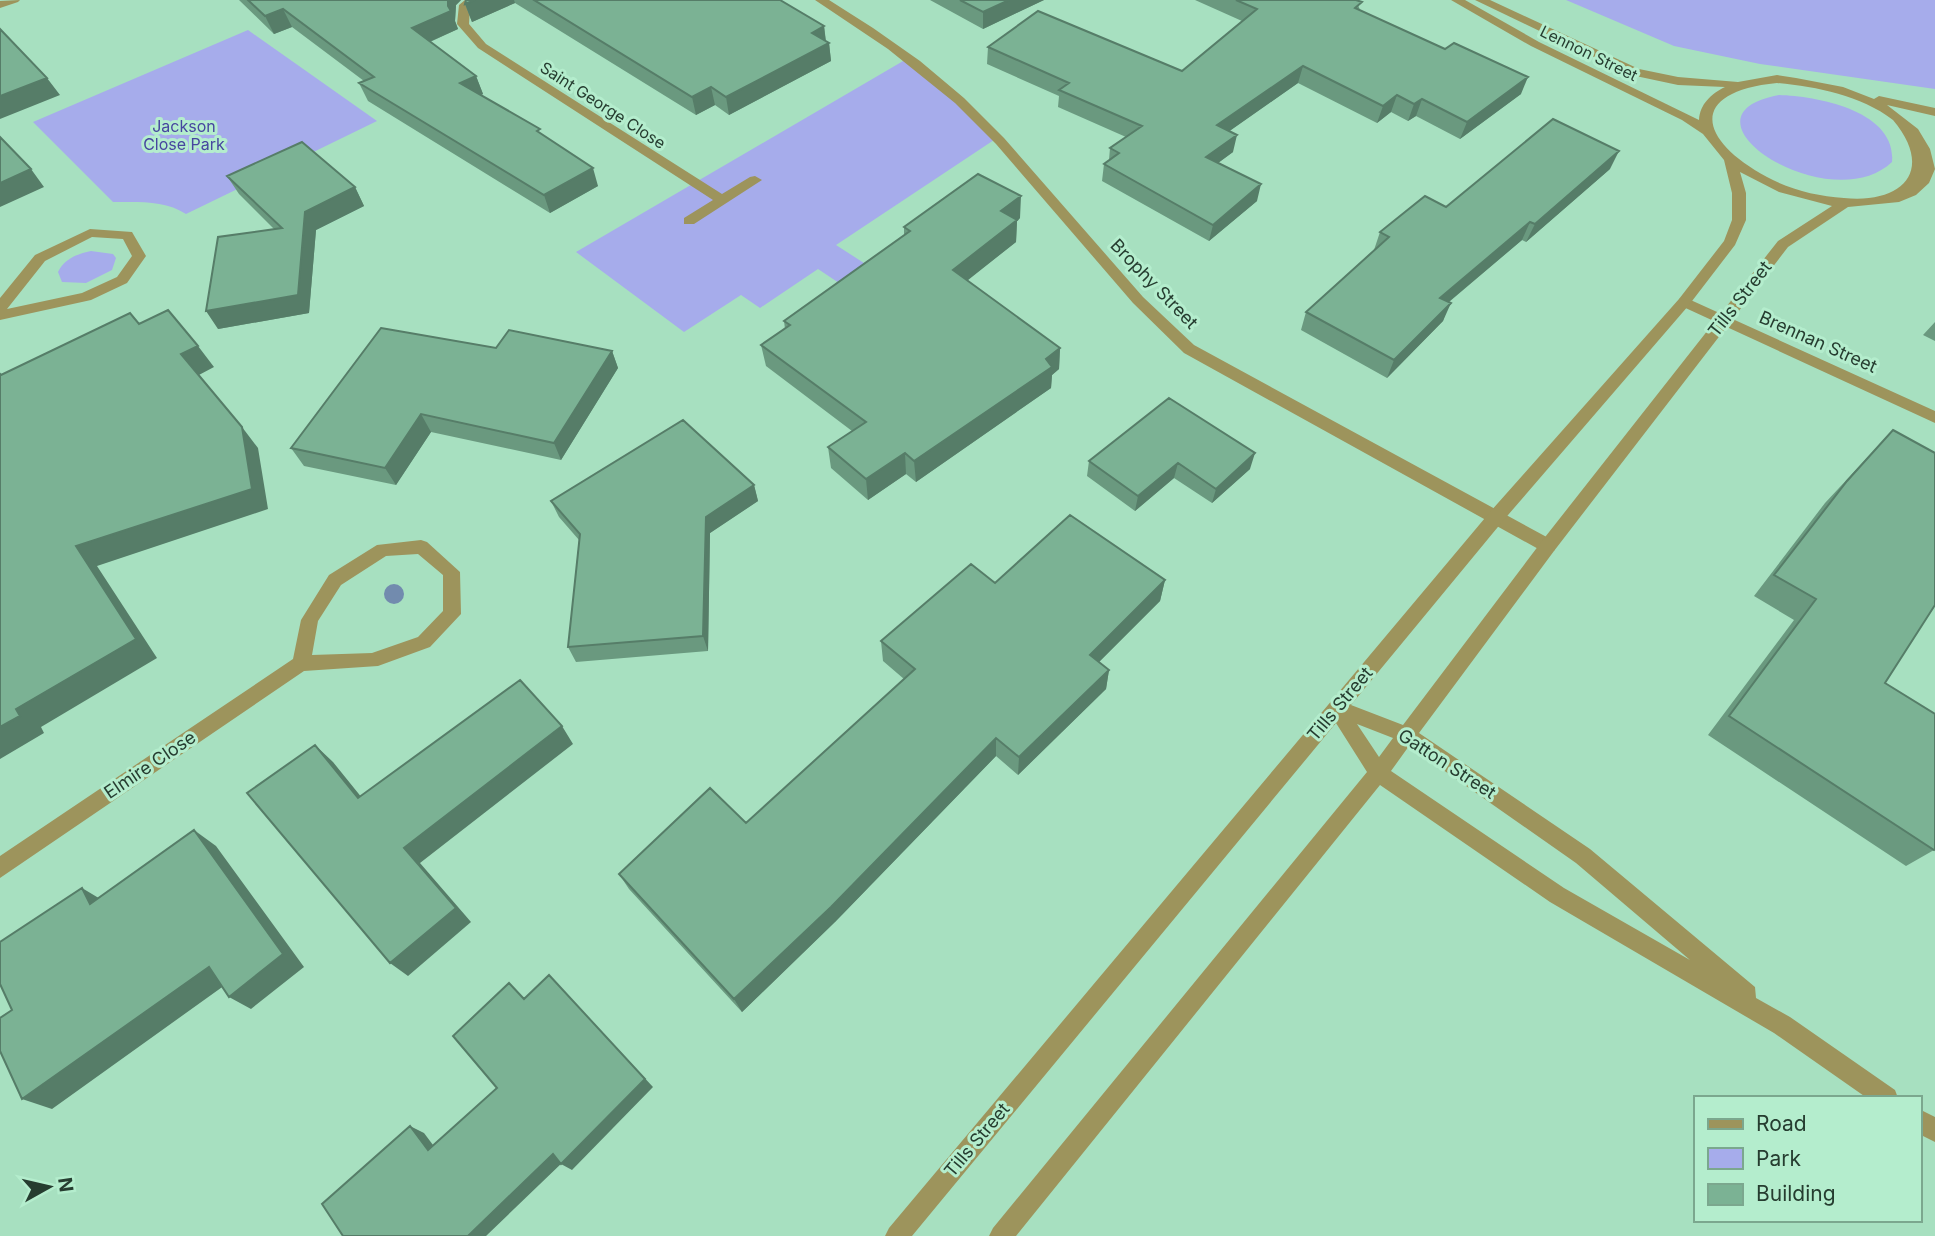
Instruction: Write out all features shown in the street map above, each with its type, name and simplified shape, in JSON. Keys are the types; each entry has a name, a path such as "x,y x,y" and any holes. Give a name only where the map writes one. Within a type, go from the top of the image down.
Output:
{"street":[{"path":"0,5 14,0"},
{"name":"Saint George Close","path":"472,0 465,5 463,24 482,46 722,200"},
{"name":"Brophy Street","path":"821,0 910,57 997,138 1157,321 1189,349 1548,546"},
{"name":"Lennon Street","path":"1457,0 1535,44 1686,117 1709,132"},
{"name":"Lennon Street","path":"1481,0 1636,72 1678,81 1737,84 1777,79 1824,85 1848,93"},
{"path":"1737,84 1720,92 1709,103 1705,116 1709,132 1717,145 1730,159 1753,174 1781,188 1813,198 1845,203 1875,203 1900,197 1918,188 1928,174 1932,156 1902,122 1877,106 1848,93"},
{"path":"1848,93 1935,112"},
{"name":"Tills Street","path":"897,1236 1496,517 1685,302 1730,242 1739,220 1739,193 1730,159"},
{"path":"689,221 755,180"},
{"name":"Tills Street","path":"1001,1236 1378,773 1548,546 1783,244 1845,203"},
{"path":"0,307 40,258 90,233 127,235 139,256 122,280 86,297 0,315"},
{"name":"Brennan Street","path":"1685,302 1935,416"},
{"path":"421,547 451,572 452,614 424,642 372,661 301,663 310,620 335,580 383,550 421,547"},
{"name":"Elmire Close","path":"0,868 301,663"},
{"name":"Gatton Street","path":"1337,708 1406,734 1583,856 1782,1025"},
{"name":"Gatton Street","path":"1337,708 1378,773 1557,895 1782,1025 1884,1096"}],"green space":[{"path":"1566,0 1935,0 1935,89 1760,64 1674,46"},
{"name":"Jackson Close Park","path":"248,30 377,121 186,214 160,204 113,202 33,122"},
{"path":"910,57 997,138 836,245 881,274 854,293 818,269 760,308 741,295 684,332 576,252"},
{"path":"1779,95 1833,103 1868,119 1882,130 1890,145 1892,162 1865,177 1832,179 1799,172 1770,159 1749,141 1740,123 1749,106"},
{"path":"91,251 113,254 116,258 112,270 86,283 62,282 58,272 67,260"}],"building":[{"path":"248,0 448,0 451,11 412,28 476,76 460,83 540,129 537,131 593,168 544,195 359,83 374,77 283,9 265,16"},
{"path":"534,0 780,0 824,26 812,33 829,43 726,97 711,87 692,97"},
{"path":"960,0 1009,0 983,12"},
{"path":"1236,0 1356,0 1362,2 1355,8 1445,49 1454,43 1528,77 1467,122 1422,99 1414,104 1397,95 1383,106 1303,66 1217,125 1237,135 1206,157 1261,184 1213,225 1104,164 1119,153 1110,148 1142,126 1059,90 1069,83 988,47 1038,11 1182,71 1257,9"},
{"path":"0,29 47,78 0,96"},
{"path":"1553,119 1619,151 1535,224 1530,222 1440,298 1451,303 1394,360 1306,312 1389,237 1380,232 1425,196 1446,207"},
{"path":"0,137 31,169 0,183"},
{"path":"302,142 355,187 305,212 298,295 206,311 218,237 282,228 227,176"},
{"path":"978,174 1021,196 1001,211 1017,220 953,270 1060,348 1046,359 1052,367 914,461 905,453 866,479 828,447 866,422 761,345 790,325 784,321 910,231 904,227"},
{"path":"168,310 198,346 181,354 242,427 252,489 76,546 136,639 16,709 20,716 0,727 0,374 130,313 139,324"},
{"path":"381,328 496,348 509,330 612,351 554,443 421,414 385,468 291,448"},
{"path":"1169,398 1255,453 1216,489 1178,463 1138,496 1089,461"},
{"path":"683,420 754,485 706,517 703,636 568,647 580,534 551,501"},
{"path":"1893,430 1935,453 1935,605 1885,683 1935,714 1934,850 1729,716 1816,599 1774,575 1847,481"},
{"path":"1070,515 1165,580 1090,655 1109,670 1019,757 996,738 831,907 734,999 619,874 710,788 746,823 915,669 881,641 971,564 995,583"},
{"path":"520,680 562,726 404,848 456,908 390,963 247,793 315,745 358,798"},
{"path":"194,830 283,954 229,997 209,967 22,1099 0,1051 0,1018 12,1010 0,984 0,942 82,888 90,904"},
{"path":"549,975 645,1079 561,1164 553,1154 468,1236 343,1236 322,1204 410,1126 428,1150 497,1088 453,1036 509,983 524,999"}]}
